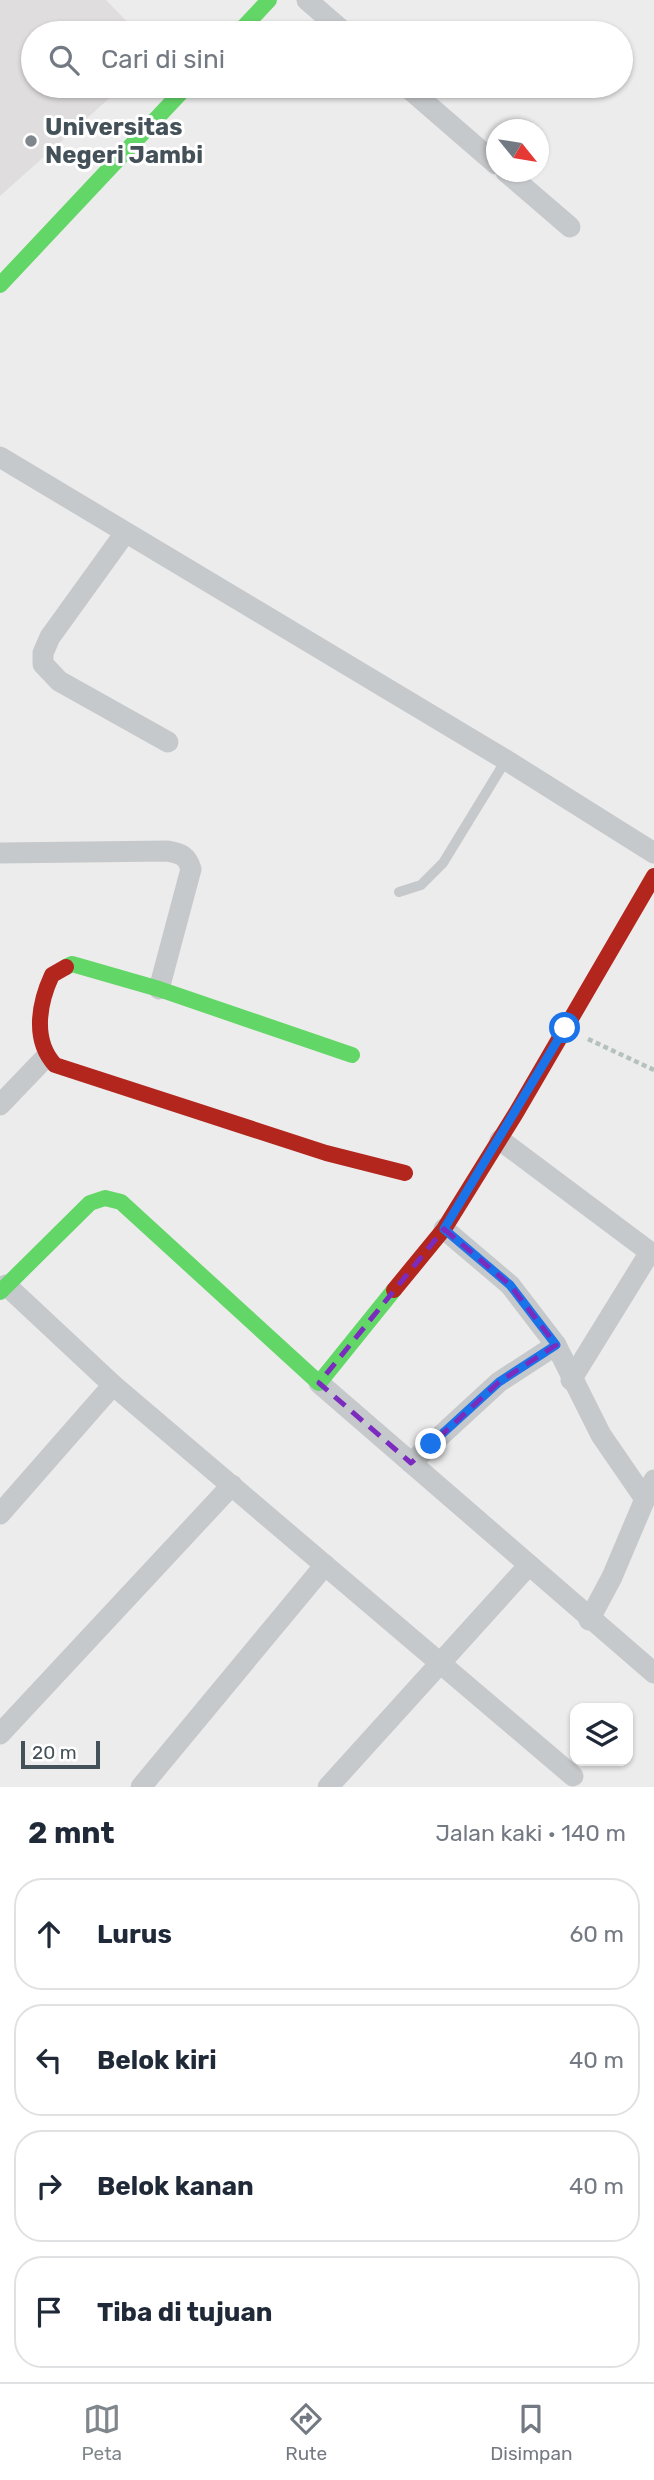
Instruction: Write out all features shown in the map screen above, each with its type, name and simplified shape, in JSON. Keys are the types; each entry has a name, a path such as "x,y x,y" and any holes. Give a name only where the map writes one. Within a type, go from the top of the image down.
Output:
{"main road":[{"path":"249,21 268,1"},
{"path":"0,285 176,98"},
{"path":"3,1289 90,1203 101,1197 112,1198 121,1202 319,1384 444,1229 500,1140 654,876"},
{"path":"352,1055 159,989 72,964 60,968 46,985 41,1011 45,1058 68,1069 326,1153 405,1172"}],"street":[{"path":"307,0 331,21"},
{"path":"420,98 486,155"},
{"path":"517,182 570,228"},
{"path":"0,457 506,760 654,853"},
{"path":"125,533 50,637 43,653 43,664 59,681 168,742"},
{"path":"0,853 167,851 180,853 188,859 191,869 159,989"},
{"path":"0,1105 45,1058"},
{"path":"500,1140 652,1254 571,1380"},
{"path":"444,1229 510,1285 556,1345 571,1380 601,1435 650,1490 612,1577 589,1620"},
{"path":"3,1289 573,1776"},
{"path":"411,1463 499,1382 556,1345"},
{"path":"319,1384 589,1620 654,1673"},
{"path":"0,1514 113,1385"},
{"path":"0,1734 232,1485"},
{"path":"141,1787 326,1564"},
{"path":"328,1787 529,1565"}],"lane":[{"path":"399,892 421,885 443,863 506,760"}],"path":[{"path":"565,1028 634,1058 654,1070"}],"highlighted area":[{"path":"444,1229 510,1285 556,1345 499,1382 411,1463 319,1383"}],"shaded area":[{"name":"Universitas Negeri Jambi","path":"0,0 106,0 126,21 21,21 21,98 110,98 0,196"}],"traffic: fast":[{"path":"249,21 269,0"},
{"path":"0,285 176,98"},
{"path":"66,967 72,964 159,989 352,1055"},
{"path":"0,1292 90,1203 105,1198 121,1202 319,1383 394,1290"}],"traffic: jam":[{"path":"394,1290 444,1229 516,1113 654,876"},
{"path":"66,967 52,975 41,1009 43,1044 55,1065 326,1153 405,1173"}],"place":[{"name":"Universitas Negeri Jambi","path":"31,141"}],"route":[{"path":"431,1444 499,1382 556,1345 510,1285 444,1229 565,1028"}]}
